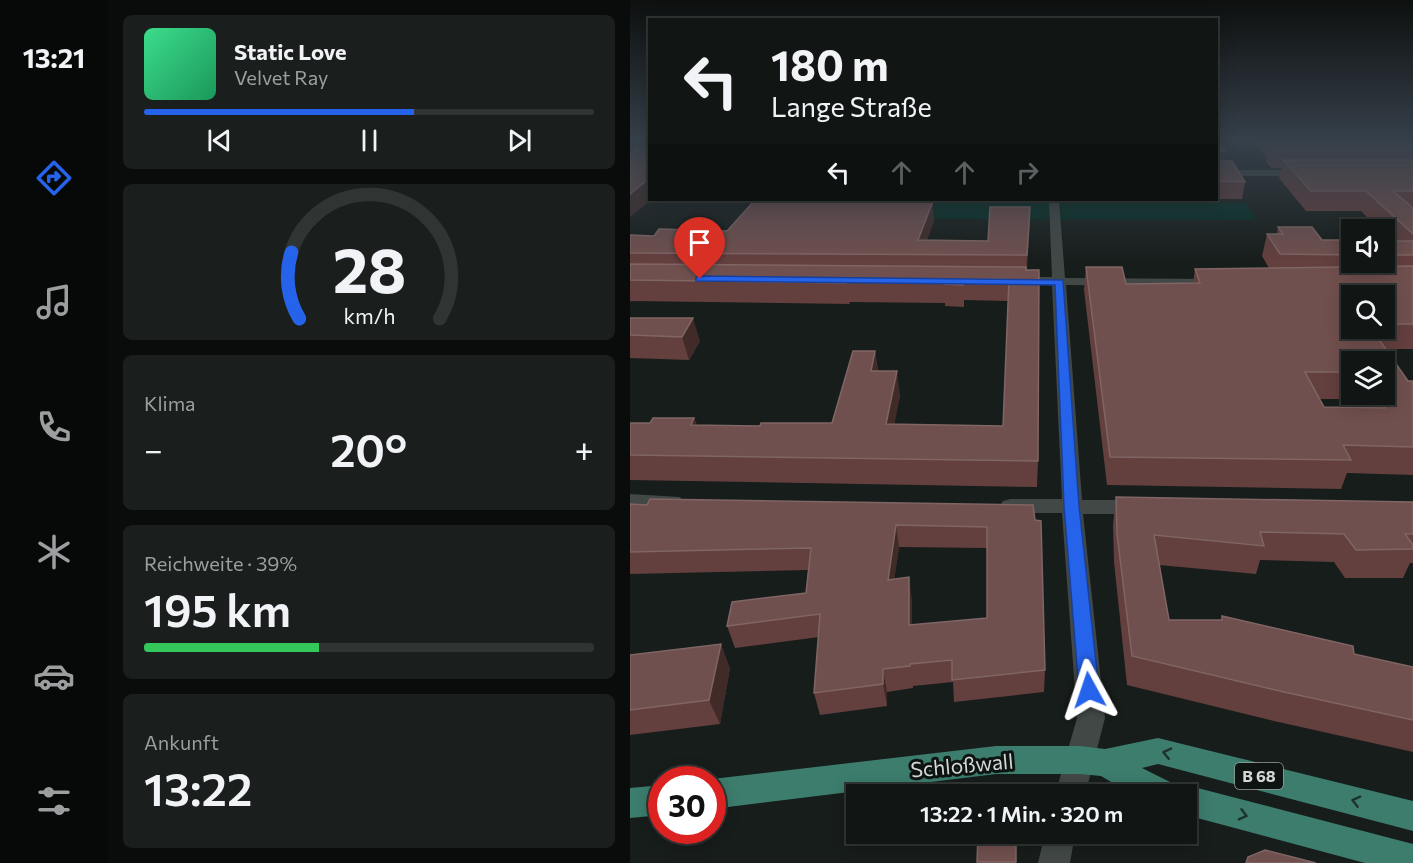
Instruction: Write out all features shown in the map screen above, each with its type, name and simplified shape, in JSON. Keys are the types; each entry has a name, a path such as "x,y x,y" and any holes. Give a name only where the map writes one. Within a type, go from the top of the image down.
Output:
{"main road":[{"name":"Schloßwall","path":"726,792 996,760 1092,761 1158,751 1413,816"},
{"name":"Schloßwall","path":"1092,761 1139,784"},
{"path":"630,803 648,801"},
{"name":"B 68","path":"1197,804 1413,860"}],"street":[{"path":"1054,201 1072,506 1091,718 1092,761 1077,784"},
{"path":"1000,281 1231,283"},
{"path":"630,501 689,502"},
{"path":"995,506 1162,507"},
{"path":"1054,863 1058,844"}],"green space":[{"path":"924,201 1193,201 1194,203 1246,203 1256,220 917,219"}],"building":[{"path":"630,180 647,180 630,194"},
{"path":"1218,180 1244,180 1245,182 1218,181"},
{"path":"1301,180 1413,180 1413,191 1393,191 1413,208 1413,234 1366,191 1311,191"},
{"path":"754,201 933,201 918,240 988,241 990,207 1030,207 1027,255 630,253 630,235 654,236 659,229 727,231"},
{"path":"1278,227 1312,227 1322,240 1341,240 1341,255 1280,254 1267,234 1283,234"},
{"path":"1395,241 1413,241 1413,255 1395,255"},
{"path":"630,264 1026,267 1026,270 1039,270 1038,461 630,455 630,423 650,423 653,418 694,418 691,425 760,426 761,423 832,423 853,351 875,351 871,371 897,371 886,424 1003,426 1009,279 963,279 963,285 944,284 943,281 846,280 846,283 630,280"},
{"path":"1395,266 1413,266 1413,324 1395,324 1395,285 1341,285 1341,339 1379,339 1387,351 1341,351 1341,372 1305,372 1324,407 1385,408 1383,405 1395,405 1395,362 1408,381 1413,381 1413,447 1343,445 1351,460 1110,457 1086,267 1122,267 1126,284 1200,283 1195,269 1341,267 1341,273 1395,273"},
{"path":"630,318 693,318 682,337 630,335"},
{"path":"1116,497 1413,502 1413,534 1405,534 1413,545 1413,549 1356,550 1344,534 1260,532 1264,546 1154,535 1169,620 1222,620 1222,616 1353,646 1354,654 1413,667 1413,720 1132,656 1117,534"},
{"path":"650,499 1033,505 1035,520 1041,521 1045,670 952,680 952,660 910,664 910,666 883,669 883,684 814,693 820,614 727,626 732,602 806,593 811,548 630,552 630,504 647,505","holes":["896,525 987,527 987,618 909,625 909,577 888,580"]},
{"path":"721,644 709,700 630,710 630,655"},
{"path":"978,844 1016,844 1016,862 977,862"},
{"path":"1265,850 1316,863 1246,863 1248,857"}],"route":[{"path":"700,279 1060,282 1072,506 1089,690"}]}
